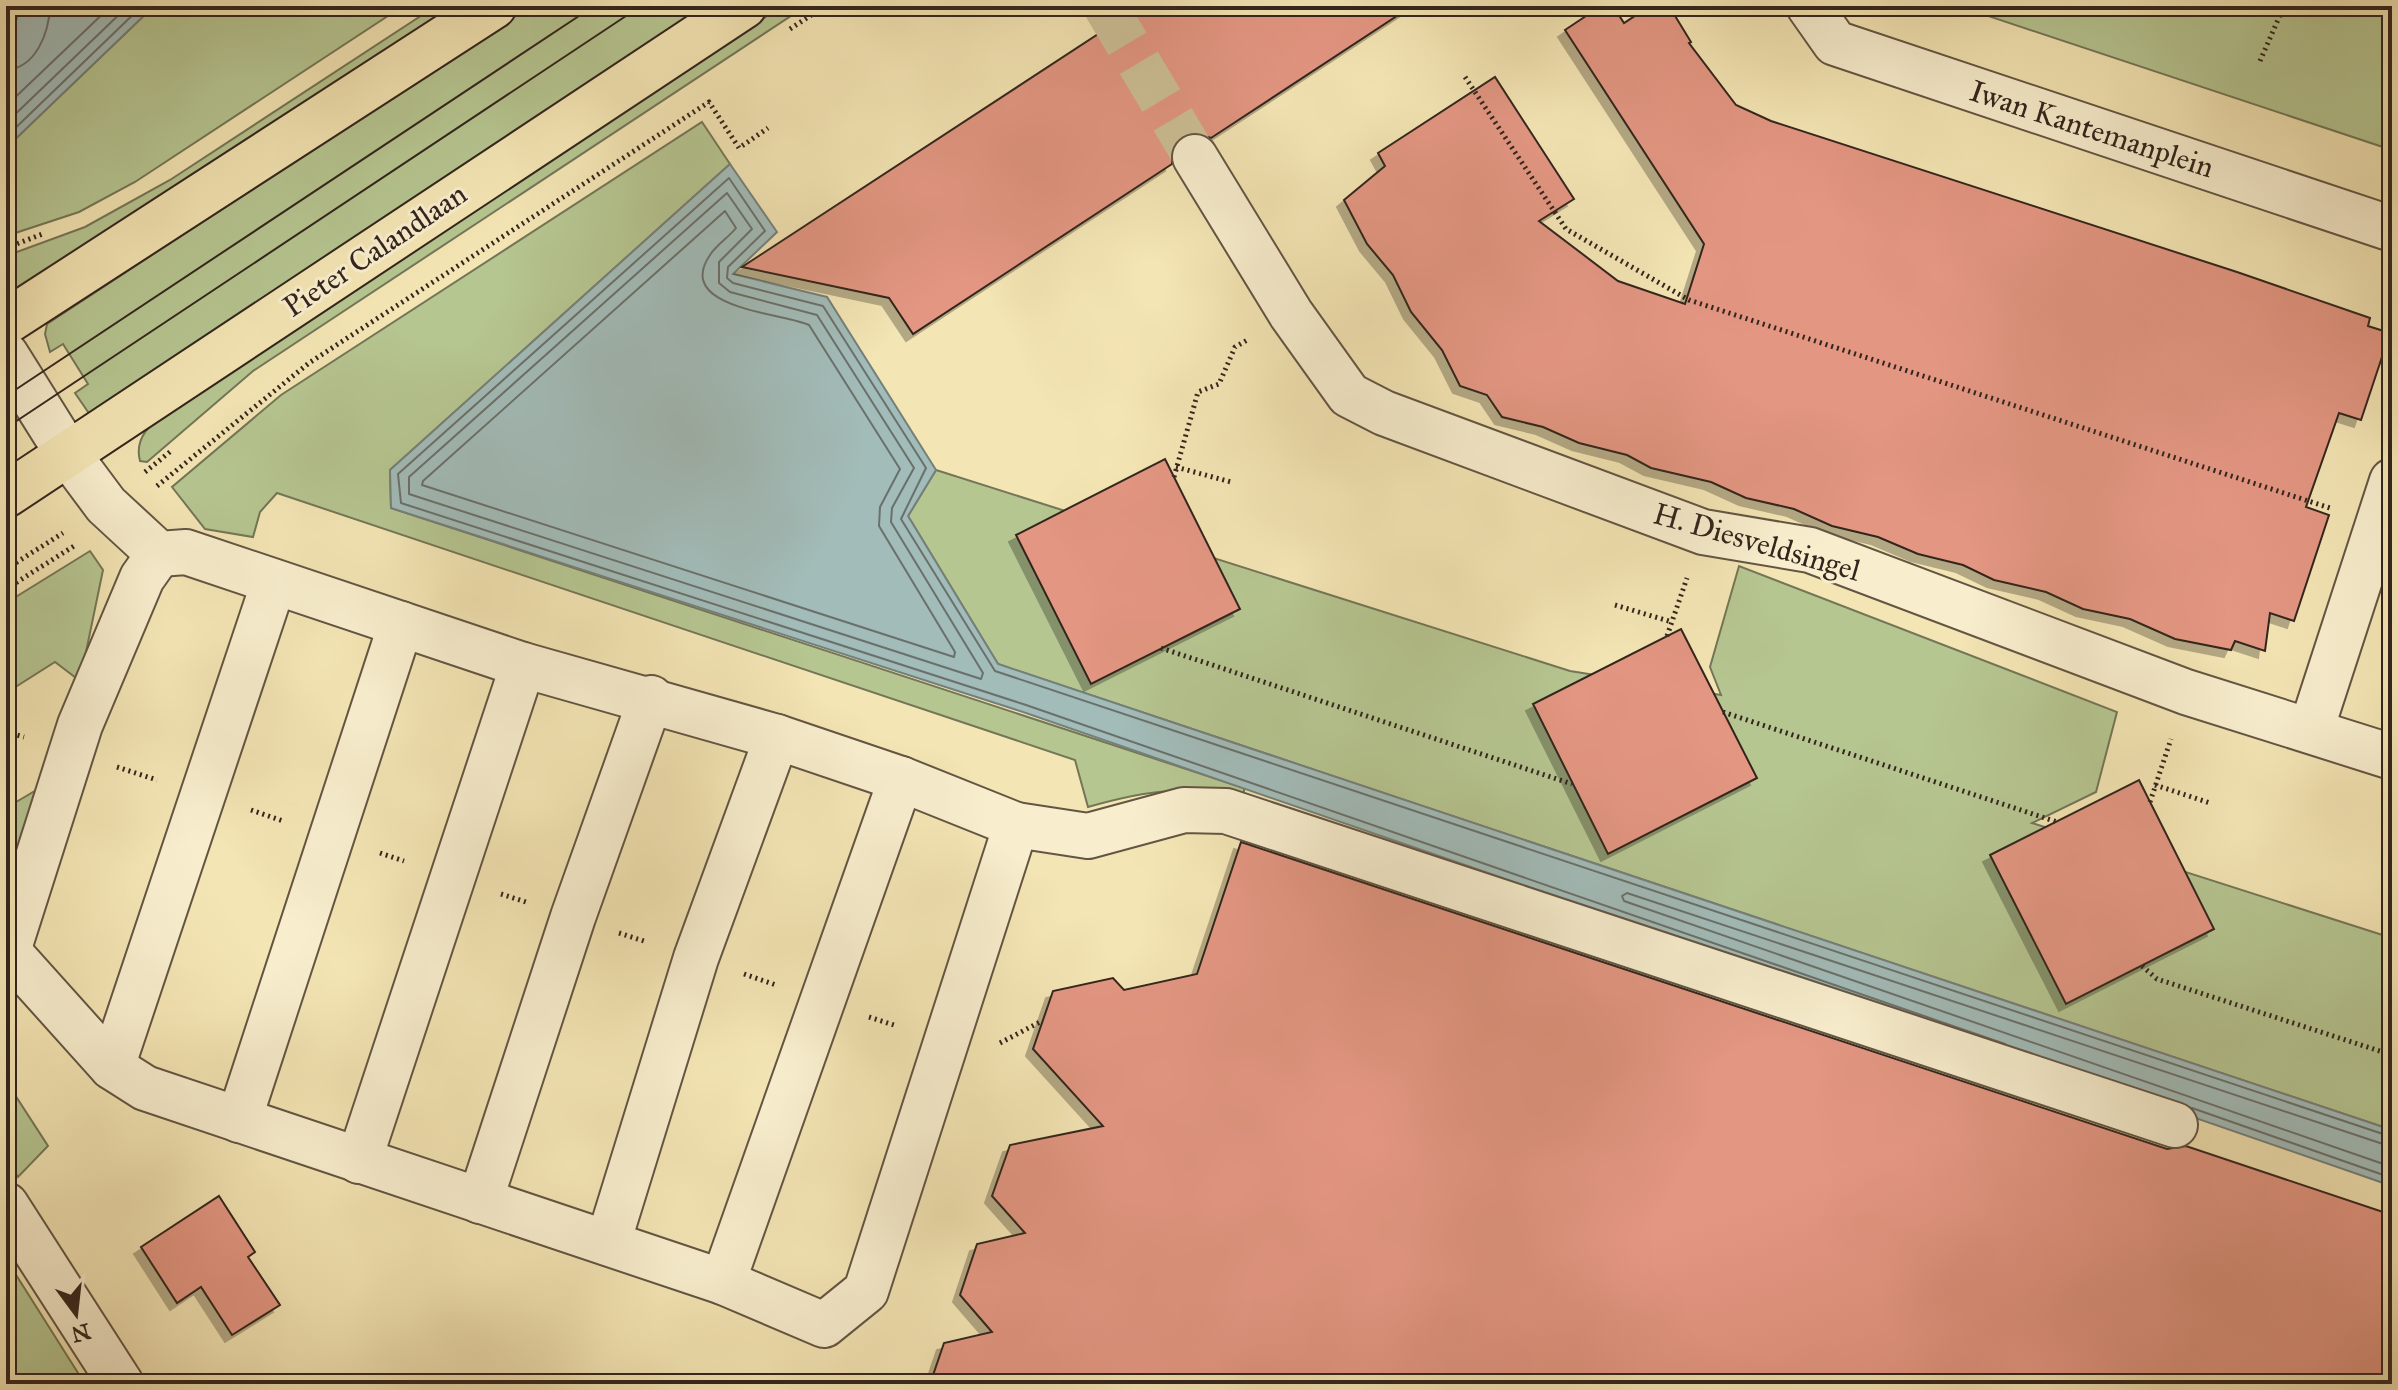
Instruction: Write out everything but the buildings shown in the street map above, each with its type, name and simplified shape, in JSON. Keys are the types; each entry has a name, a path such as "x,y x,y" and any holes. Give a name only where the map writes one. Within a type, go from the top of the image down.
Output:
{"main road":[{"path":"6,322 494,6"},
{"name":"Pieter Calandlaan","path":"6,495 744,6"}],"street":[{"name":"Iwan Kantemanplein","path":"1809,6 1835,43 2392,229"},
{"name":"H. Diesveldsingel","path":"1195,157 1291,314 1349,395 1384,413 1703,532 1810,550 2186,692 2392,757"},
{"path":"6,355 68,454 119,517 159,554 186,552 523,665 651,698 777,737 901,779 1016,825 1088,836 1184,810 1226,811 2175,1125"},
{"path":"2311,730 2392,481"},
{"path":"159,554 142,578 80,725 7,950 112,1067 145,1088 723,1282 824,1325 866,1291 1016,825"},
{"path":"112,1067 274,582"},
{"path":"239,1120 401,624"},
{"path":"359,1161 523,665"},
{"path":"480,1201 573,917 651,698"},
{"path":"608,1243 696,958 777,737"},
{"path":"723,1282 901,779"},
{"path":"6,1205 121,1384"}],"path":[{"path":"2260,61 2284,6"},
{"path":"1465,77 1566,229 1689,300 2378,524"},
{"path":"6,589 119,517 309,363 709,102 739,148 768,128"},
{"path":"1174,477 1198,392 1219,384 1235,347 1291,314"},
{"path":"1176,467 1231,482"},
{"path":"1667,636 1703,532"},
{"path":"1615,605 1672,622"},
{"path":"1161,648 1572,784"},
{"path":"2150,802 2186,692"},
{"path":"1723,712 2057,822"},
{"path":"2155,785 2210,803"},
{"path":"2142,966 2157,979 2392,1055"}],"green space":[{"path":"154,6 403,6 135,182 79,212 6,236 6,148"},
{"path":"436,6 462,6 14,302 6,291 6,256 85,227 170,180"},
{"path":"531,6 719,6 95,414 88,412 75,393 88,384 63,344 50,352 45,334 47,324"},
{"path":"782,6 806,6 253,371 147,462 140,461 141,439 149,427 167,412"},
{"path":"1964,6 2392,6 2392,150 1967,9"},
{"path":"702,122 730,164 390,470 391,508 1244,788 1244,800 1182,791 1131,796 1088,807 1075,760 277,493 260,512 253,537 205,529 172,487 281,395"},
{"path":"936,470 1570,671 1721,695 1710,667 1739,566 2117,712 2096,792 2032,823 2392,938 2392,1130 998,664 908,516"},
{"path":"90,551 103,570 80,681 55,662 6,693 6,603"},
{"path":"45,785 6,900 6,808"},
{"path":"6,1081 48,1146 18,1177 6,1159"},
{"path":"6,1259 85,1384 6,1384"}],"water":[{"path":"21,6 154,6 6,148 6,50"},
{"path":"730,164 777,232 733,274 827,297 936,470 908,516 998,664 2392,1130 2392,1186 1023,712 391,508 390,470"}],"tunnel":[{"path":"1105,6 1195,157"}],"tram line":[{"path":"6,396 594,6"},
{"path":"6,428 641,6"}]}
